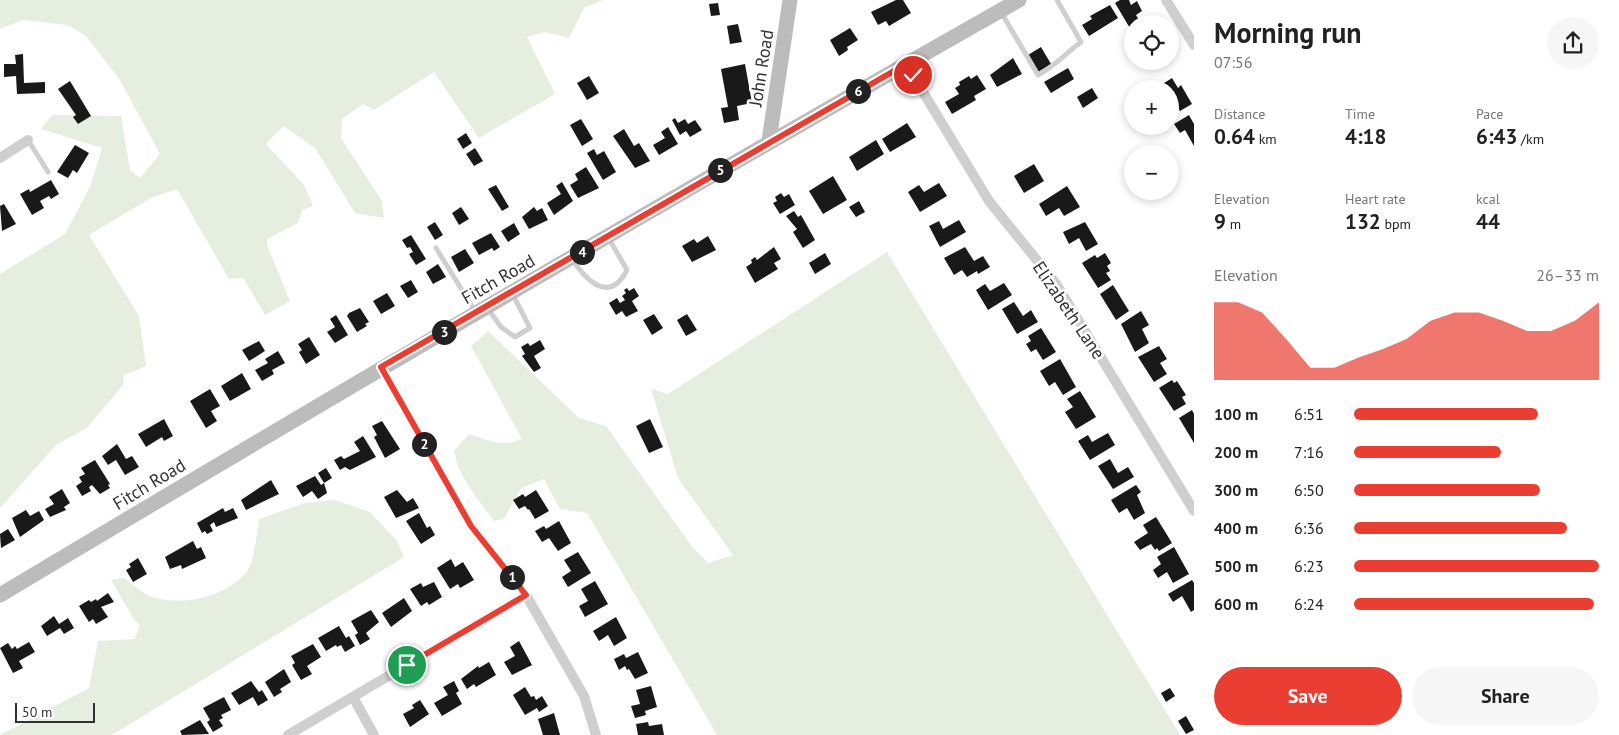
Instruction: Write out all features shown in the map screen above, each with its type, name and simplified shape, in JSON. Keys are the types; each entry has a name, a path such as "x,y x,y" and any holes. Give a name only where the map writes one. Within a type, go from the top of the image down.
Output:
{"street":[{"name":"John Road","path":"769,142 790,0"},
{"name":"Fitch Road","path":"0,595 381,367 512,293 769,142 1019,0"},
{"path":"1166,0 1194,45"},
{"name":"Elizabeth Lane","path":"906,64 989,200 1058,285 1194,511"},
{"path":"0,158 28,140"},
{"path":"381,367 471,526 526,595 584,696 596,735"},
{"path":"288,735 526,595"},
{"path":"353,697 374,735"}],"lane":[{"path":"1000,11 1038,75 1053,68 1061,57 1081,42 1057,0"},
{"path":"28,140 48,172"},
{"path":"571,258 589,281 599,287 609,287 622,279 627,270 608,236"},
{"path":"436,248 482,310 508,334 516,337 530,328 512,293"}],"shaded area":[{"path":"0,0 603,0 584,8 569,38 545,32 527,37 555,94 479,138 434,72 374,110 363,104 342,119 341,138 382,201 384,218 355,213 315,148 283,126 266,144 304,185 313,206 302,210 298,223 267,239 267,245 290,301 265,315 243,278 229,279 177,189 151,198 89,235 139,316 146,366 124,375 123,385 87,428 56,445 0,508 0,274 65,234 90,187 102,148 41,129 52,115 121,116 130,170 140,178 160,154 120,80 86,36 67,25 23,20 0,29"},
{"path":"887,252 1180,735 717,735 587,513 560,509 544,479 521,488 504,519 494,521 460,470 454,451 469,434 502,443 516,442 522,439 471,346 488,331 579,418 606,426 690,544 708,563 733,555 678,478 651,389 668,394"},
{"path":"335,500 370,512 397,541 404,557 112,735 0,735 89,688 98,641 134,639 140,626 133,618 111,580 124,578 139,590 156,598 179,601 204,597 237,582 248,570 255,548 259,519 305,503"}],"building":[{"path":"896,0 903,0 911,13 889,26 886,21 878,25 871,12"},
{"path":"1120,0 1129,0 1131,5 1137,1 1142,11 1136,15 1124,15 1124,18 1115,3"},
{"path":"718,3 720,15 711,16 709,4"},
{"path":"1110,5 1118,18 1089,36 1082,25 1092,19 1090,16"},
{"path":"738,24 742,42 730,44 727,26"},
{"path":"850,28 858,40 847,47 848,50 839,56 830,40"},
{"path":"1041,47 1051,64 1038,72 1028,55"},
{"path":"23,54 24,83 45,82 45,93 17,94 16,76 4,77 4,64 16,64 15,55"},
{"path":"1013,58 1022,74 997,87 990,75"},
{"path":"745,64 752,103 737,106 739,120 724,123 721,108 728,107 721,69"},
{"path":"1068,68 1074,79 1051,93 1044,82"},
{"path":"977,75 986,89 974,96 976,100 952,114 945,102 959,94 955,88 960,85 959,82 969,76 971,79"},
{"path":"589,76 599,93 587,100 577,83"},
{"path":"70,81 91,116 78,124 73,117 76,115 58,89"},
{"path":"1181,85 1192,104 1180,111 1179,87"},
{"path":"1092,88 1098,98 1083,108 1077,97"},
{"path":"1189,115 1194,124 1194,146 1185,130 1180,133 1179,132 1179,121"},
{"path":"675,118 678,123 685,119 688,124 695,120 702,130 690,137 686,131 680,135 672,120"},
{"path":"581,119 593,139 582,146 570,125"},
{"path":"907,123 916,137 890,152 882,139"},
{"path":"668,127 678,144 659,155 653,145 665,138 661,132"},
{"path":"624,129 634,146 639,143 650,161 635,168 613,136"},
{"path":"466,133 472,143 463,149 457,139"},
{"path":"876,140 884,154 857,171 849,157"},
{"path":"75,145 89,153 77,173 73,170 68,178 57,172"},
{"path":"475,148 483,161 474,166 466,154"},
{"path":"594,149 597,155 604,151 616,172 603,180 587,153"},
{"path":"1034,164 1044,181 1024,193 1014,176"},
{"path":"586,167 599,188 578,198 570,185 578,180 575,174"},
{"path":"833,176 847,200 823,214 809,191"},
{"path":"51,180 59,194 51,199 49,196 40,201 44,208 32,215 20,194 29,189 30,192"},
{"path":"562,182 573,201 554,215 547,203 561,194 556,186"},
{"path":"939,183 947,196 920,212 908,192 919,185 924,192"},
{"path":"496,185 509,207 502,211 488,189"},
{"path":"1067,186 1080,207 1064,216 1059,208 1046,216 1039,204"},
{"path":"781,193 784,197 789,194 795,205 780,214 773,203 777,201 775,197"},
{"path":"859,201 865,212 856,217 849,207"},
{"path":"4,204 16,224 2,231 0,206"},
{"path":"461,207 469,219 459,225 452,213"},
{"path":"534,207 537,211 542,208 548,220 529,229 522,217"},
{"path":"794,211 798,217 801,215 815,240 803,248 793,232 797,229 786,216"},
{"path":"959,220 966,232 940,247 929,226 939,221 943,229"},
{"path":"435,222 443,235 435,240 427,227"},
{"path":"1085,222 1098,244 1086,251 1079,238 1069,244 1063,232"},
{"path":"514,223 520,234 508,242 501,231"},
{"path":"491,233 500,247 494,251 492,248 479,255 472,243"},
{"path":"411,235 426,259 416,265 409,254 413,252 410,247 407,248 402,240"},
{"path":"708,236 716,250 692,262 682,246 694,239 697,243"},
{"path":"774,247 781,259 774,263 778,269 755,283 746,267 752,263 751,260 755,257 757,260"},
{"path":"965,247 974,261 983,256 990,267 978,274 977,271 967,277 962,270 954,275 944,258"},
{"path":"465,249 474,263 459,272 451,257"},
{"path":"825,253 831,264 815,274 809,263"},
{"path":"1105,253 1111,263 1107,266 1110,271 1106,273 1111,280 1098,288 1082,263 1095,255 1097,258"},
{"path":"438,264 446,277 433,284 426,272"},
{"path":"411,280 418,292 408,298 400,286"},
{"path":"1004,283 1012,295 988,310 976,290 985,284 990,291"},
{"path":"1113,285 1129,311 1116,320 1100,294"},
{"path":"627,288 629,291 634,288 639,296 632,301 638,311 626,317 622,311 616,315 609,303 617,298 620,303 625,300 622,296 626,293 624,290"},
{"path":"387,293 395,306 381,314 373,301"},
{"path":"1014,302 1023,316 1031,310 1038,322 1017,334 1002,309"},
{"path":"360,308 369,322 365,324 367,326 357,332 347,316 349,313"},
{"path":"1141,311 1149,325 1142,329 1149,343 1135,352 1121,324"},
{"path":"654,314 663,328 652,335 643,320"},
{"path":"687,314 697,330 686,336 677,320"},
{"path":"336,315 348,335 335,343 327,332 335,327 330,319"},
{"path":"1041,328 1056,352 1043,360 1036,349 1031,352 1026,344 1031,341 1028,336"},
{"path":"309,337 320,355 306,364 299,352 302,350 298,344"},
{"path":"540,340 545,349 534,356 541,368 534,372 522,356 525,354 521,347 528,343 530,346"},
{"path":"259,341 265,351 249,361 242,350"},
{"path":"1159,346 1167,359 1160,363 1167,374 1154,382 1138,357"},
{"path":"278,351 285,363 272,370 274,374 262,381 255,370 268,363 265,359"},
{"path":"1060,359 1076,387 1063,395 1055,382 1049,386 1040,371"},
{"path":"242,373 251,389 230,401 221,386"},
{"path":"1172,380 1174,383 1177,381 1186,395 1182,397 1186,404 1174,411 1159,388"},
{"path":"210,389 220,406 211,411 217,421 206,428 190,401"},
{"path":"1080,391 1096,417 1076,429 1065,412 1073,407 1067,399"},
{"path":"1192,410 1194,414 1194,443 1179,418"},
{"path":"164,419 173,436 164,441 162,437 146,447 138,434"},
{"path":"650,419 663,447 649,453 636,426"},
{"path":"382,421 400,449 385,458 374,437 377,435 372,426"},
{"path":"1108,433 1115,445 1090,460 1078,441 1088,435 1092,442"},
{"path":"363,436 376,457 350,470 345,467 340,470 334,460 341,456 344,459 360,451 354,442"},
{"path":"117,444 126,459 132,456 139,467 125,475 116,460 108,465 102,456"},
{"path":"1110,459 1118,473 1128,467 1134,477 1113,489 1098,466"},
{"path":"95,460 110,484 108,485 110,488 100,494 92,485 89,487 91,491 82,496 76,486 82,482 79,477 85,474 81,468"},
{"path":"326,468 332,478 324,483 318,473"},
{"path":"315,476 321,485 324,483 327,493 318,499 312,491 303,497 296,486"},
{"path":"271,480 279,494 246,510 241,500"},
{"path":"1136,485 1141,492 1137,495 1145,513 1134,520 1127,508 1119,513 1111,500"},
{"path":"62,489 70,503 64,507 66,510 50,517 45,509 54,504 49,497"},
{"path":"397,490 407,502 413,498 419,508 396,518 384,497"},
{"path":"536,490 549,511 535,519 529,509 525,506 519,509 513,500 523,494 525,497"},
{"path":"223,508 225,512 233,508 238,518 216,527 214,522 210,525 213,531 207,534 205,531 202,533 197,523"},
{"path":"26,510 30,516 39,511 44,520 20,537 12,518"},
{"path":"419,513 427,528 430,526 435,535 421,544 406,521"},
{"path":"1156,517 1172,543 1159,551 1157,548 1155,550 1151,544 1140,550 1134,542 1148,533 1143,525"},
{"path":"559,521 571,543 558,551 549,538 542,542 535,531 544,526 546,529"},
{"path":"8,529 15,540 1,548 0,534"},
{"path":"193,541 197,549 201,547 206,558 182,569 181,565 170,569 165,557"},
{"path":"1174,547 1189,574 1173,583 1167,572 1158,578 1153,570 1161,564 1157,557"},
{"path":"578,552 591,573 568,587 562,577 571,571 564,560"},
{"path":"138,558 147,574 133,582 126,570 131,567 129,564"},
{"path":"451,559 455,567 463,562 474,580 460,588 458,584 450,589 437,568"},
{"path":"1192,580 1194,583 1194,610 1191,612 1182,596 1173,602 1168,594"},
{"path":"595,581 608,604 585,617 579,606 588,601 581,589"},
{"path":"434,582 442,597 429,605 427,602 421,606 410,589 421,583 423,587"},
{"path":"108,593 114,602 101,607 108,617 96,624 93,619 89,622 79,606 89,600 91,602 96,599 97,601"},
{"path":"404,598 412,611 391,627 382,613"},
{"path":"371,610 379,622 366,633 370,639 360,645 355,635 358,633 351,621"},
{"path":"54,616 59,624 68,618 74,628 64,634 60,628 47,636 41,626"},
{"path":"616,617 627,638 614,646 608,635 599,641 593,631"},
{"path":"339,626 346,638 349,636 355,646 345,652 341,645 337,647 336,645 326,651 318,638"},
{"path":"519,641 532,665 512,675 504,662 515,656 510,647"},
{"path":"29,642 35,652 19,661 23,668 13,673 0,648 8,643 12,649 15,646 17,649"},
{"path":"313,644 321,657 307,666 312,674 301,680 292,665 295,663 291,656"},
{"path":"638,652 648,673 635,679 625,666 619,670 614,659 624,654 626,658"},
{"path":"489,662 496,675 476,687 474,684 467,689 461,679 478,666 479,668"},
{"path":"284,669 291,682 280,689 282,692 274,697 265,682"},
{"path":"251,681 259,692 262,690 268,700 258,706 253,697 239,705 231,693"},
{"path":"454,681 459,691 456,693 462,704 442,716 434,703 448,695 443,687"},
{"path":"651,686 657,707 645,711 646,715 635,718 631,706 640,704 636,690"},
{"path":"525,687 531,697 534,696 536,700 542,696 548,706 539,712 537,708 525,715 513,695"},
{"path":"1170,688 1175,696 1166,702 1161,693"},
{"path":"224,697 231,710 221,715 223,718 219,720 223,726 213,732 207,722 210,720 203,708"},
{"path":"420,700 429,714 410,727 403,714 414,708 412,705"},
{"path":"554,713 560,735 543,735 538,719"},
{"path":"1186,716 1194,730 1186,734 1178,721"},
{"path":"200,720 209,734 182,735 180,731"},
{"path":"648,722 649,726 662,724 664,735 638,735 636,724"}],"route":[{"path":"407,665 526,595 471,526 381,367 504,298 769,142 906,64 913,75"}]}
